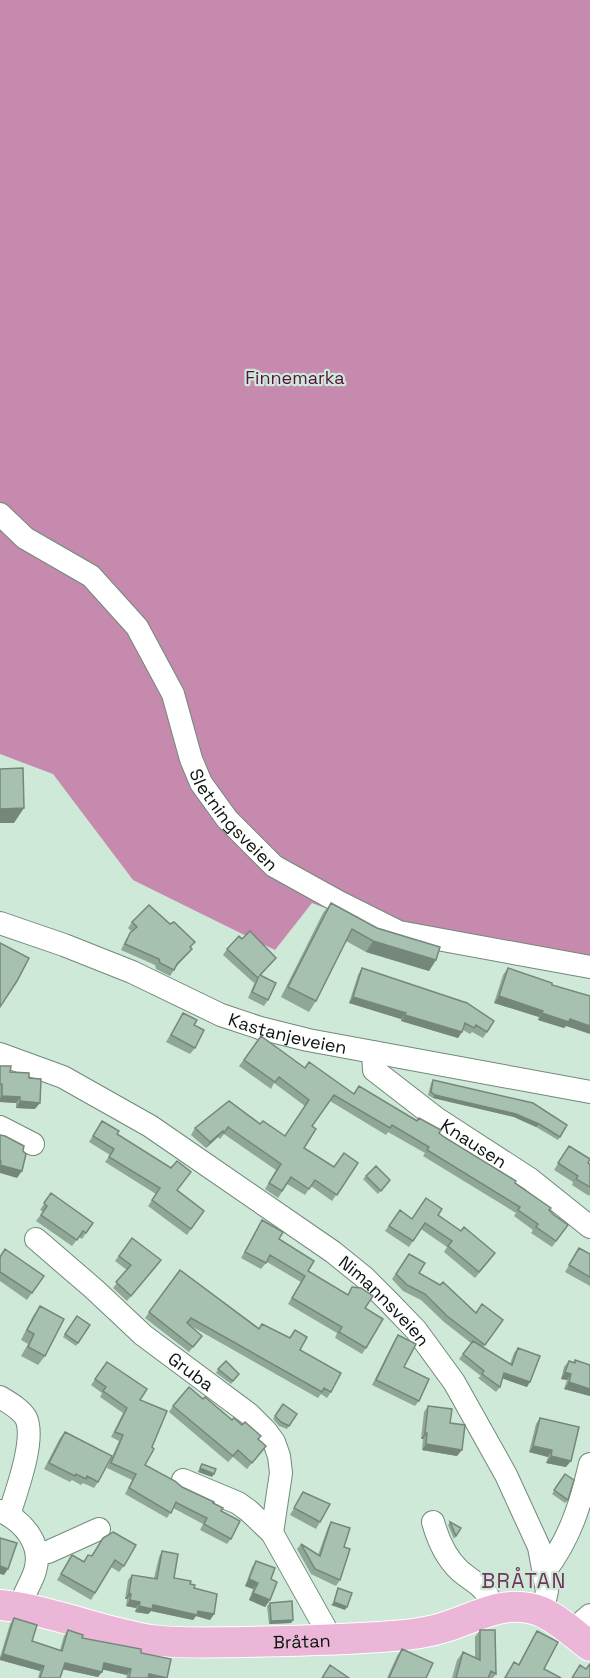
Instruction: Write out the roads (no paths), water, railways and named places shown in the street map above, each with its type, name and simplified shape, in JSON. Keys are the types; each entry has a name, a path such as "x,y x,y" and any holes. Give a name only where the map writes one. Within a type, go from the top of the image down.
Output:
{"main road":[{"name":"Bråtan","path":"10,1606 127,1635 153,1640 201,1643 332,1640 419,1633 441,1629 494,1609 511,1606 525,1607 584,1631"}],"street":[{"name":"Sletningsveien","path":"0,514 25,538 91,576 137,627 173,694 191,759 201,783 227,819 274,866 399,932 590,967"},
{"name":"Kastanjeveien","path":"0,923 54,941 132,972 221,1015 308,1040 590,1092"},
{"name":"Knausen","path":"373,1052 374,1070 436,1118 530,1179 590,1227"},
{"name":"Nimannsveien","path":"0,1054 63,1077 150,1126 333,1252 364,1276 396,1309 416,1330 454,1382 506,1475 529,1522 539,1547 547,1591 542,1613"},
{"path":"0,1127 33,1144"},
{"name":"Gruba","path":"36,1239 143,1335 249,1414 266,1431 274,1442 279,1456 281,1473 272,1533"},
{"path":"0,1397 24,1415 27,1428 27,1451 4,1513 23,1526 31,1537 37,1554 35,1570 10,1606"},
{"path":"544,1571 560,1550 578,1513 590,1464"},
{"path":"183,1480 238,1503 272,1533 332,1640"},
{"path":"433,1522 438,1539 454,1564 485,1590 494,1609"},
{"path":"37,1554 48,1552 99,1529"}],"district":[{"name":"BRÅTAN","path":"524,1580"}],"park label":[{"name":"Finnemarka","path":"295,377"}]}
